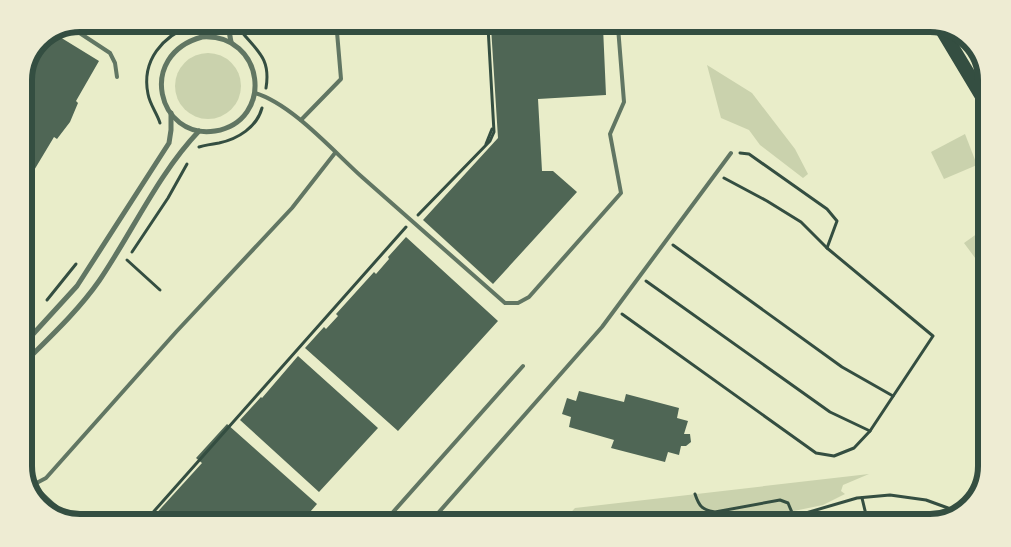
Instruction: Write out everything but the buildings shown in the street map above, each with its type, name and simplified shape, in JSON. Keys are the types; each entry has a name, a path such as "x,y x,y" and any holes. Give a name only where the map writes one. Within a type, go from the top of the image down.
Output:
{"highway":[{"path":"945,35 978,90"}],"street":[{"path":"202,37 205,32"},
{"path":"230,32 232,42"},
{"path":"202,37 222,38 232,42 252,64 256,78 255,93 250,107 241,119 228,127 214,131 199,131 184,124 171,113 164,102 161,78 164,66 171,55 189,40 202,37"},
{"path":"33,334 77,286 169,143 171,113"},
{"path":"33,354 66,321 98,281 180,150 199,131"}],"lane":[{"path":"78,32 110,53 116,63 117,77"},
{"path":"301,120 341,79 337,32"},
{"path":"255,93 265,96 284,107 301,120 335,153 505,303 518,303 529,296 621,193 610,134 624,102 618,32"},
{"path":"36,484 46,478 176,332 292,208 335,153"},
{"path":"437,514 596,334 731,153"},
{"path":"391,514 523,366"},
{"path":"43,496 57,509"}],"path":[{"path":"412,220 490,141 494,132 488,32"},
{"path":"731,153 749,154 827,209 837,221 827,248"},
{"path":"615,309 816,453 834,456 841,454 854,448 870,431 932,336 827,248 801,222 715,173"},
{"path":"152,514 398,237"},
{"path":"666,240 842,367 893,396"},
{"path":"127,260 160,290"},
{"path":"639,276 830,412 870,431"},
{"path":"696,494 699,505 706,511 715,512 780,500 788,503 793,514"},
{"path":"805,514 862,498 890,494 926,500 950,511"},
{"path":"862,498 866,514"}],"green space":[{"path":"201,53 215,53 227,58 236,67 241,79 239,99 232,110 215,119 201,119 189,114 180,105 175,93 175,79 180,67 189,58"},
{"path":"707,65 752,93 795,149 808,174 803,178 760,145 749,130 721,118"},
{"path":"965,134 977,165 944,179 931,152"},
{"path":"978,233 978,262 964,243"},
{"path":"869,474 843,485 841,491 845,494 823,505 779,514 569,514 575,508"}]}
